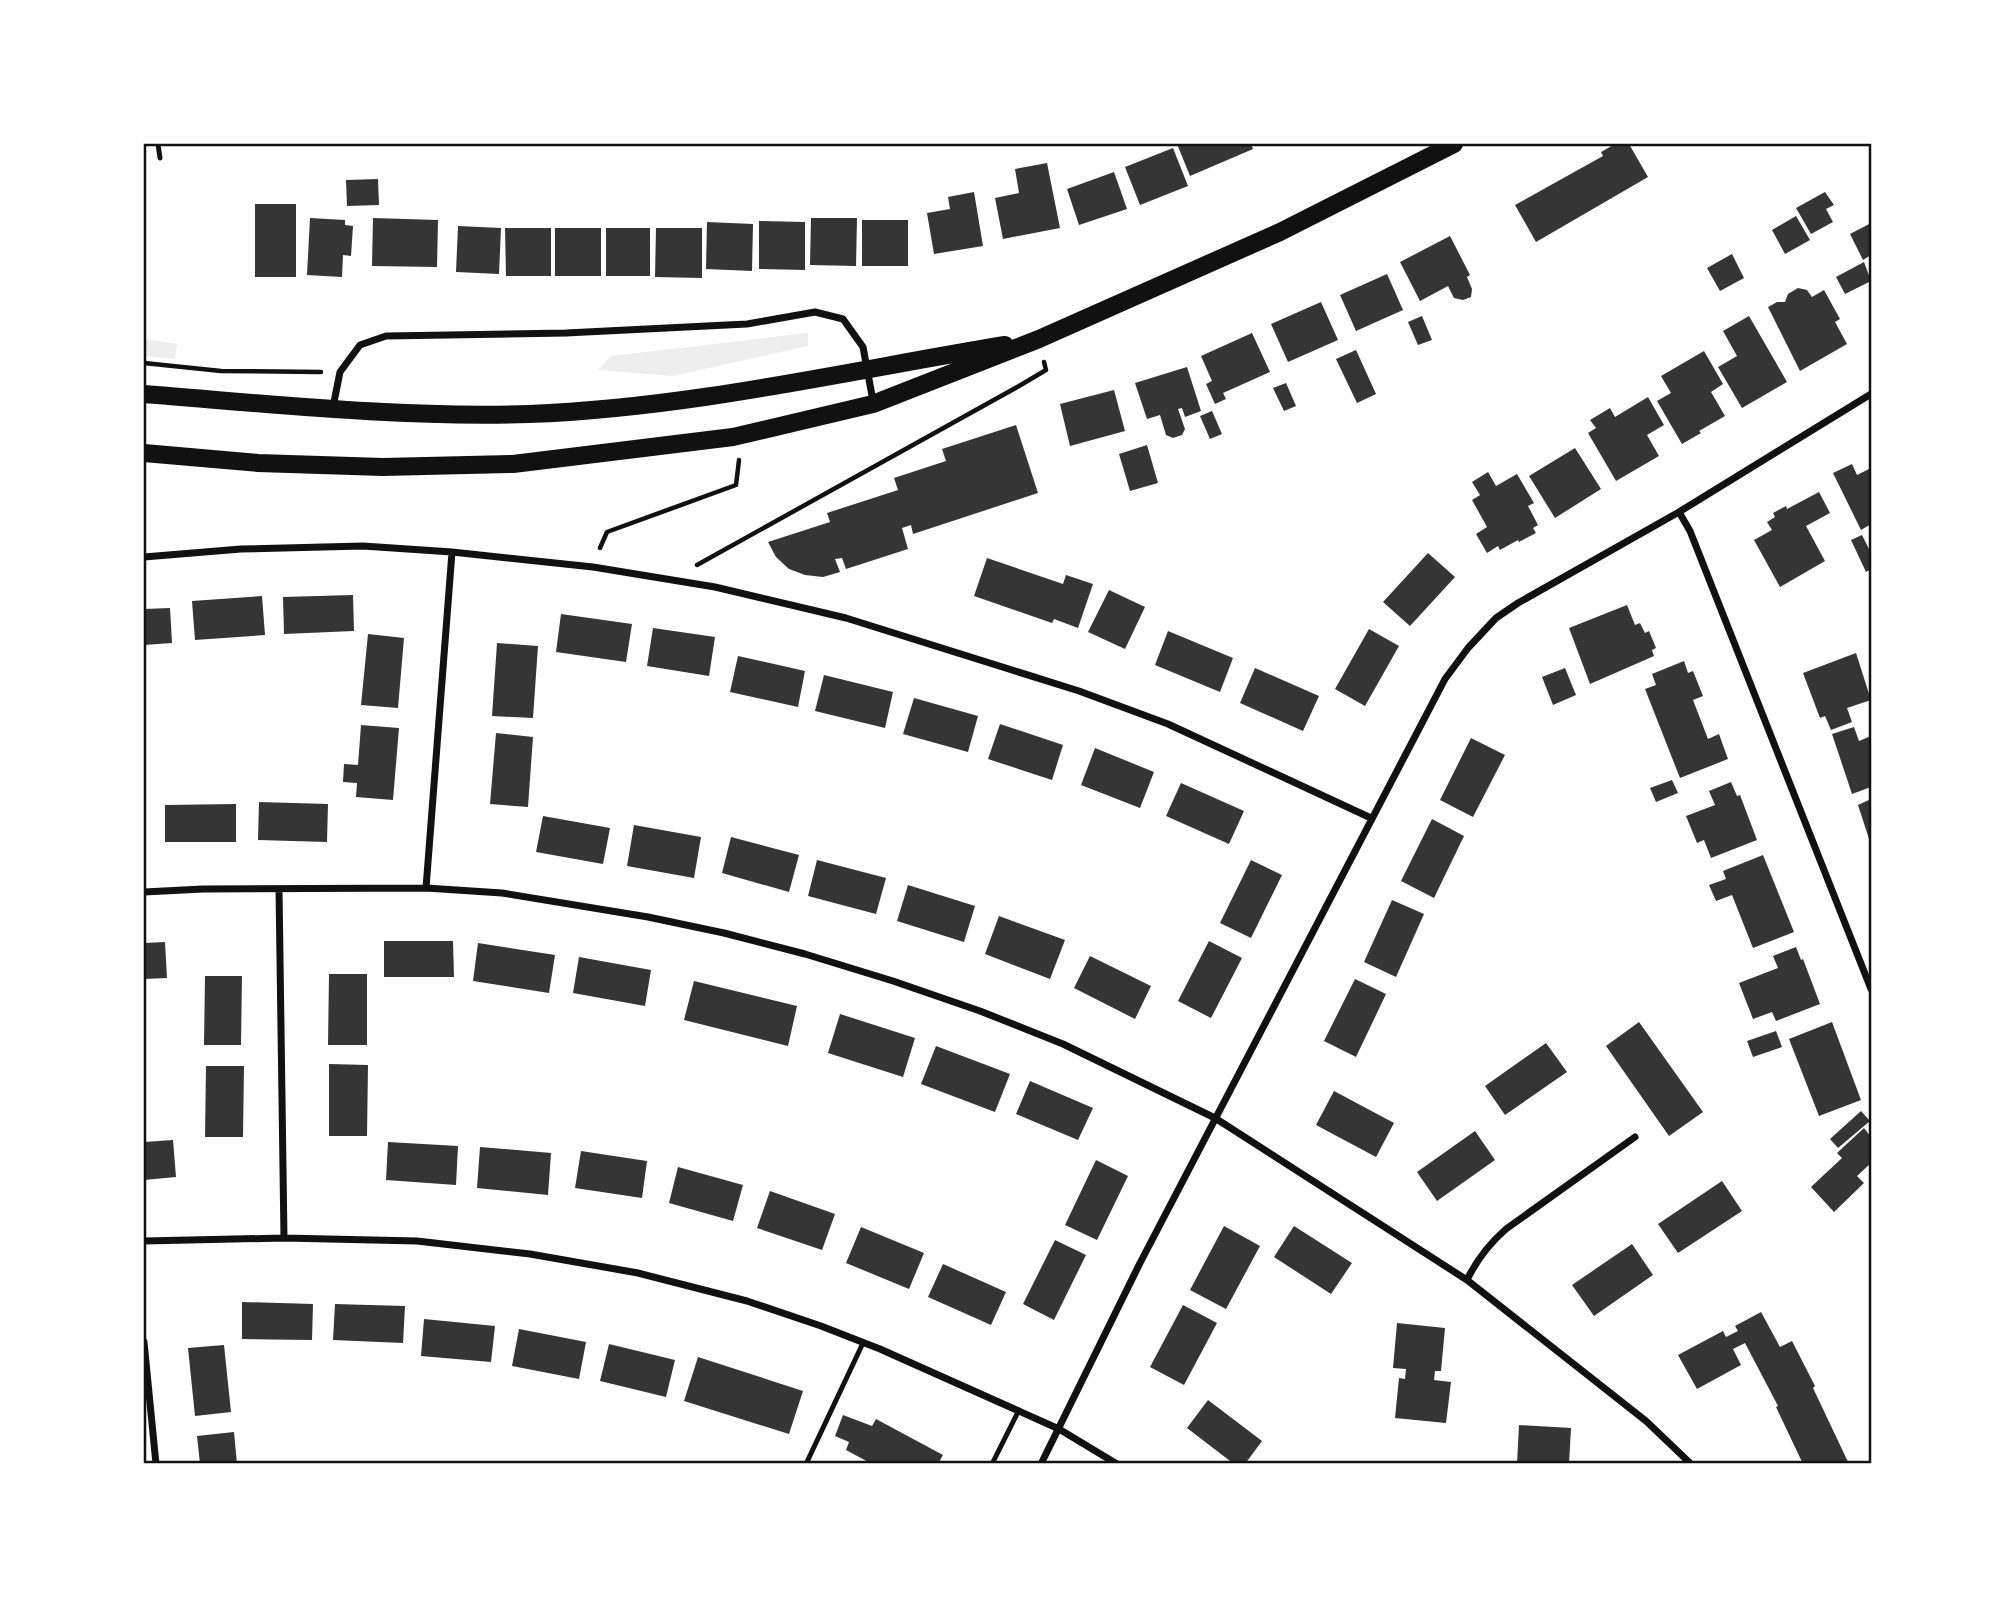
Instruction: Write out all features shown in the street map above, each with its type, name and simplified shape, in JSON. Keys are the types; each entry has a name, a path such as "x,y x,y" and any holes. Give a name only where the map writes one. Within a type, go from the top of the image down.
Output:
{"main road":[{"path":"144,453 258,463 383,467 513,464 743,435 873,404 1039,339 1280,232 1454,144"},
{"path":"144,394 419,413 528,414 623,408 718,395 1039,339"}],"street":[{"path":"333,408 340,372 360,345 386,336 747,324 815,312 843,319 863,347 873,404"},
{"path":"1041,1464 1140,1264 1371,818 1445,679 1468,648 1496,618 1518,603 1679,512 1871,394"},
{"path":"1679,512 1690,531 1871,989"},
{"path":"144,557 299,546 363,546 453,552 593,567 715,587 846,618 1079,691 1168,724 1371,818"},
{"path":"426,888 453,552"},
{"path":"144,892 203,889 426,888 502,892 724,933 893,981 1063,1044 1215,1118 1467,1280 1646,1421 1692,1464"},
{"path":"279,889 285,1238"},
{"path":"1467,1280 1475,1262 1506,1229 1635,1137"},
{"path":"144,1241 285,1238 417,1241 530,1254 624,1271 747,1301 863,1342 1059,1429 1117,1464"},
{"path":"144,1342 156,1464"}],"lane":[{"path":"158,144 160,158"},
{"path":"806,1464 863,1342"},
{"path":"992,1464 1019,1410"}],"path":[{"path":"672,580 725,547 1046,370 1039,339"},
{"path":"144,363 221,371 340,372"},
{"path":"593,567 607,532 736,485 743,435"}],"shaded area":[{"path":"808,333 808,346 673,376 598,370 611,356"},
{"path":"144,339 177,344 175,359 144,356"}],"building":[{"path":"1177,144 1251,144 1253,149 1190,176"},
{"path":"1615,144 1629,144 1648,177 1536,242 1515,205 1603,156 1601,152"},
{"path":"1173,148 1188,186 1140,205 1125,167"},
{"path":"1047,163 1060,228 1003,239 995,198 1019,193 1015,169"},
{"path":"1114,172 1127,209 1079,225 1067,189"},
{"path":"378,179 379,205 347,206 346,180"},
{"path":"974,192 983,246 934,254 927,213 950,209 948,197"},
{"path":"1825,192 1834,205 1826,209 1833,222 1811,234 1796,208"},
{"path":"255,204 296,204 296,277 255,277"},
{"path":"1796,216 1810,240 1785,254 1772,230"},
{"path":"310,218 345,220 345,225 353,226 351,256 343,255 342,277 307,275"},
{"path":"373,218 438,220 437,267 372,266"},
{"path":"811,218 857,218 856,266 810,265"},
{"path":"862,220 908,220 908,266 862,266"},
{"path":"759,221 805,222 805,270 759,269"},
{"path":"707,222 753,224 752,271 706,269"},
{"path":"1871,223 1871,255 1863,260 1850,234"},
{"path":"458,226 501,228 499,274 456,272"},
{"path":"505,228 551,228 551,276 506,276"},
{"path":"555,228 601,228 601,276 555,276"},
{"path":"606,228 650,228 650,276 606,276"},
{"path":"656,228 702,228 702,278 655,277"},
{"path":"1450,236 1470,275 1467,277 1472,289 1471,297 1463,300 1454,298 1448,286 1420,301 1400,262"},
{"path":"1732,254 1744,278 1720,291 1707,268"},
{"path":"1864,262 1871,281 1845,294 1836,277"},
{"path":"1387,274 1403,310 1356,331 1340,295"},
{"path":"1798,288 1807,290 1812,297 1824,290 1840,319 1835,322 1847,344 1800,371 1768,307 1777,302 1785,302 1788,294"},
{"path":"1321,302 1338,340 1288,362 1271,324"},
{"path":"1422,316 1432,340 1418,345 1408,322"},
{"path":"1749,316 1787,382 1742,408 1718,367 1737,356 1723,331"},
{"path":"1252,333 1270,372 1223,393 1226,399 1215,404 1206,384 1212,381 1201,356"},
{"path":"1356,350 1376,394 1357,403 1336,359"},
{"path":"1704,351 1723,384 1711,392 1725,416 1682,444 1657,401 1671,393 1661,376"},
{"path":"1187,367 1201,411 1185,417 1182,408 1178,409 1185,429 1182,435 1173,438 1166,435 1160,415 1147,419 1135,383"},
{"path":"1286,383 1296,406 1284,411 1273,388"},
{"path":"1114,390 1125,431 1070,446 1060,404"},
{"path":"1648,397 1664,425 1647,435 1659,456 1616,481 1588,433 1596,428 1590,420 1610,408 1615,417"},
{"path":"1212,411 1222,434 1210,439 1200,416"},
{"path":"1016,425 1038,493 913,534 911,525 902,528 908,549 846,569 842,558 835,559 840,572 823,577 805,575 789,569 776,557 768,542 830,522 827,513 898,490 894,478 946,461 942,449"},
{"path":"1147,445 1158,483 1130,491 1119,454"},
{"path":"1575,448 1601,489 1555,518 1529,476"},
{"path":"1852,464 1857,475 1871,468 1871,524 1861,530 1833,473"},
{"path":"1488,472 1496,486 1517,474 1534,503 1528,506 1538,525 1533,528 1536,533 1500,550 1498,546 1487,553 1476,534 1487,527 1472,500 1480,495 1472,482"},
{"path":"1819,492 1830,513 1806,526 1825,561 1780,587 1754,540 1772,530 1767,522 1775,517 1773,513 1786,506 1787,509"},
{"path":"1862,535 1871,553 1871,569 1866,572 1851,540"},
{"path":"1428,553 1455,577 1410,626 1383,602"},
{"path":"987,558 1063,584 1066,575 1093,584 1078,628 1054,619 1052,623 974,596"},
{"path":"1109,590 1145,607 1125,649 1088,632"},
{"path":"353,595 354,631 284,634 283,597"},
{"path":"262,596 265,635 195,640 192,601"},
{"path":"1627,605 1635,625 1640,623 1645,633 1649,631 1656,648 1652,650 1654,656 1590,684 1569,628"},
{"path":"170,608 172,643 144,645 144,609"},
{"path":"561,614 632,624 626,662 556,652"},
{"path":"653,628 715,637 709,676 647,666"},
{"path":"1369,629 1399,646 1365,706 1335,689"},
{"path":"1168,631 1233,658 1220,692 1155,665"},
{"path":"368,634 404,638 398,708 361,705"},
{"path":"497,643 538,646 533,718 492,716"},
{"path":"1856,653 1871,700 1847,708 1852,722 1831,730 1825,716 1820,718 1803,673"},
{"path":"738,656 805,671 798,707 730,692"},
{"path":"1684,661 1688,673 1693,671 1703,696 1693,700 1708,739 1719,734 1728,759 1680,778 1645,689 1656,685 1652,674"},
{"path":"1255,668 1319,696 1303,731 1240,703"},
{"path":"1565,668 1576,695 1553,705 1542,677"},
{"path":"824,675 893,692 885,728 815,711"},
{"path":"914,698 978,716 968,752 903,734"},
{"path":"1000,724 1063,745 1052,780 988,759"},
{"path":"361,725 399,728 393,800 356,797 357,783 343,782 344,764 358,765"},
{"path":"1854,727 1859,741 1871,736 1871,787 1852,794 1832,734"},
{"path":"496,733 533,737 528,807 490,804"},
{"path":"1471,738 1505,755 1473,817 1440,800"},
{"path":"1095,748 1154,772 1140,808 1081,785"},
{"path":"1672,780 1678,793 1656,802 1650,788"},
{"path":"1731,782 1737,796 1740,795 1757,840 1711,858 1704,840 1697,843 1686,816 1715,805 1709,791"},
{"path":"1181,783 1244,811 1229,844 1166,816"},
{"path":"1871,799 1871,845 1858,805"},
{"path":"259,802 328,804 327,842 258,840"},
{"path":"236,804 236,842 165,842 165,805"},
{"path":"543,816 610,828 603,864 536,852"},
{"path":"1432,819 1464,836 1434,898 1401,881"},
{"path":"634,825 701,837 694,878 627,866"},
{"path":"731,837 799,855 789,892 722,873"},
{"path":"1763,855 1794,932 1753,948 1732,895 1716,901 1709,885 1726,879 1723,871"},
{"path":"817,860 886,878 876,914 808,896"},
{"path":"1251,860 1282,875 1251,938 1220,923"},
{"path":"908,885 975,906 964,942 897,921"},
{"path":"1392,900 1424,914 1396,977 1364,962"},
{"path":"999,916 1065,940 1050,979 985,954"},
{"path":"384,941 453,941 454,977 384,977"},
{"path":"1209,941 1242,958 1211,1018 1178,1001"},
{"path":"165,942 167,978 144,979 144,943"},
{"path":"478,943 555,955 549,993 473,981"},
{"path":"1796,947 1820,1004 1776,1021 1772,1012 1753,1019 1739,983 1778,968 1773,956"},
{"path":"1090,956 1151,986 1135,1019 1074,988"},
{"path":"579,957 651,970 645,1006 573,993"},
{"path":"329,974 367,974 367,1045 328,1045"},
{"path":"205,976 242,976 241,1045 204,1045"},
{"path":"1355,979 1386,994 1356,1057 1324,1041"},
{"path":"694,981 797,1006 788,1046 684,1020"},
{"path":"840,1014 915,1038 903,1077 828,1053"},
{"path":"1639,1022 1703,1112 1669,1136 1606,1046"},
{"path":"1832,1022 1861,1100 1819,1116 1789,1039"},
{"path":"1776,1031 1782,1047 1753,1057 1747,1041"},
{"path":"1546,1043 1567,1072 1505,1115 1485,1086"},
{"path":"936,1046 1010,1074 995,1112 921,1084"},
{"path":"329,1064 368,1065 367,1136 329,1136"},
{"path":"206,1066 244,1066 243,1137 205,1137"},
{"path":"1030,1081 1093,1108 1078,1140 1016,1114"},
{"path":"1334,1091 1394,1123 1376,1157 1316,1125"},
{"path":"1861,1111 1870,1121 1838,1148 1830,1139"},
{"path":"1864,1128 1871,1137 1871,1163 1857,1176 1864,1183 1834,1212 1811,1187 1842,1158 1837,1153"},
{"path":"1475,1131 1495,1160 1437,1201 1417,1172"},
{"path":"173,1140 176,1177 144,1180 144,1142"},
{"path":"388,1142 458,1146 456,1185 386,1180"},
{"path":"480,1147 551,1153 548,1195 477,1188"},
{"path":"581,1151 647,1161 642,1198 575,1188"},
{"path":"1096,1160 1128,1176 1097,1240 1065,1225"},
{"path":"678,1167 743,1185 733,1221 669,1203"},
{"path":"1722,1181 1742,1211 1678,1253 1658,1224"},
{"path":"770,1191 835,1214 822,1250 757,1228"},
{"path":"1224,1226 1260,1246 1226,1309 1190,1290"},
{"path":"1294,1226 1352,1263 1331,1294 1274,1257"},
{"path":"861,1227 924,1253 909,1289 846,1263"},
{"path":"1055,1240 1086,1255 1054,1320 1023,1304"},
{"path":"1632,1244 1653,1275 1594,1316 1572,1285"},
{"path":"943,1264 1006,1292 991,1325 928,1297"},
{"path":"242,1302 313,1304 312,1340 242,1339"},
{"path":"335,1304 405,1306 403,1343 333,1340"},
{"path":"1183,1305 1217,1323 1184,1385 1150,1367"},
{"path":"1761,1312 1780,1347 1792,1341 1849,1464 1803,1464 1776,1407 1778,1406 1745,1343 1733,1349 1741,1365 1697,1389 1678,1355 1723,1331 1726,1337 1738,1331 1735,1326"},
{"path":"424,1319 495,1326 491,1362 421,1356"},
{"path":"1397,1323 1445,1328 1441,1371 1435,1371 1434,1380 1451,1382 1446,1423 1395,1418 1399,1378 1405,1379 1406,1369 1393,1368"},
{"path":"519,1329 586,1342 579,1379 512,1366"},
{"path":"609,1344 675,1360 666,1397 600,1381"},
{"path":"224,1345 231,1412 195,1416 188,1348"},
{"path":"698,1357 803,1391 789,1434 684,1401"},
{"path":"1208,1400 1262,1441 1245,1464 1234,1464 1187,1428"},
{"path":"843,1415 872,1426 876,1419 943,1455 938,1464 872,1464 846,1450 849,1442 835,1436"},
{"path":"1519,1425 1571,1428 1569,1464 1517,1464"},
{"path":"234,1432 237,1464 200,1464 197,1436"}]}
